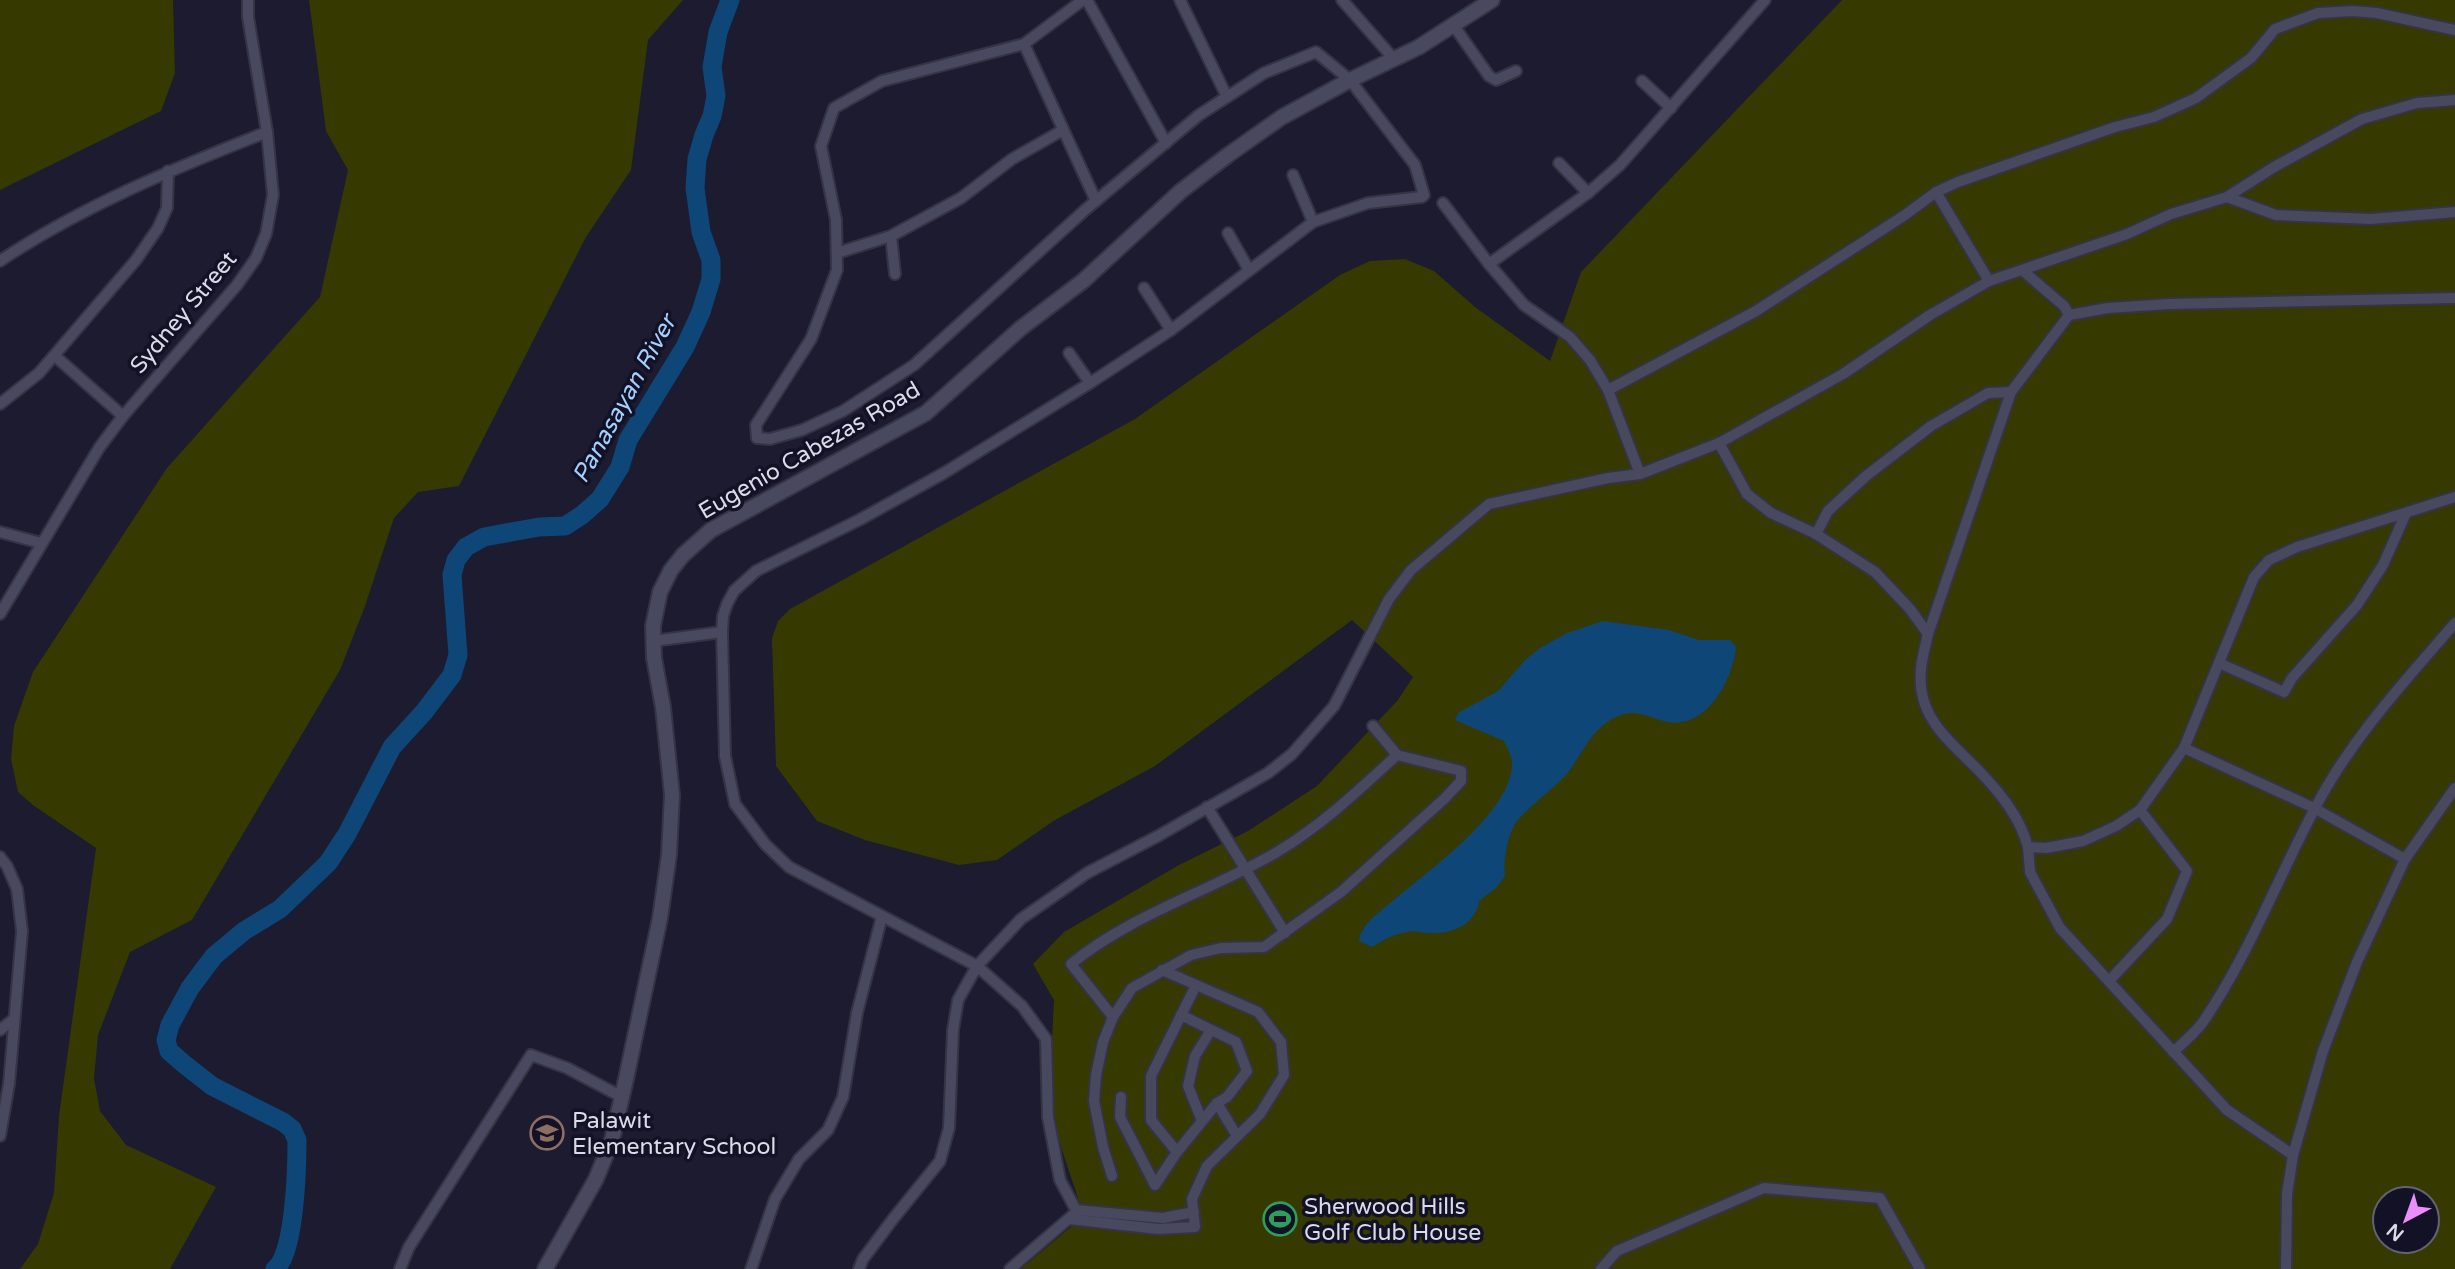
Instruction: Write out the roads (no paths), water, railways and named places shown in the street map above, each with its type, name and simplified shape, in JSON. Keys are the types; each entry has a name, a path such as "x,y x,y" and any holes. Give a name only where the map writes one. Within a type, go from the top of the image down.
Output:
{"street":[{"name":"Sydney Street","path":"0,614 99,448 123,416 237,285 256,258 266,234 273,195 248,0"},
{"path":"1073,1214 1060,1180 1048,1118 1046,1039 1022,1006 977,966 789,867 765,844 735,803 725,756 723,616 734,592 756,571 932,480 1090,383 1171,330 1313,222 1368,203 1419,199 1424,195 1415,164 1350,80 1316,52 1264,73 1199,115 1166,143 1096,201 914,365 843,411 802,430 760,439 755,434 756,425 811,339 837,270 836,220 821,146 834,108 882,81 1024,44 1085,0 1166,143"},
{"path":"1180,0 1227,97"},
{"path":"1342,0 1393,58"},
{"name":"Eugenio Cabezas Road","path":"545,1269 596,1179 612,1140 660,918 669,855 672,794 653,642 664,582 683,555 711,530 926,413 1021,328 1083,281 1181,191 1282,117 1419,47 1492,0"},
{"path":"1489,264 1588,193 1620,165 1765,0"},
{"path":"1608,390 1756,311 1936,192 2115,127 2154,117 2196,98 2251,58 2275,29 2318,13 2353,11 2377,13 2455,30"},
{"path":"1454,26 1489,76 1496,80 1516,71"},
{"path":"1024,44 1096,201"},
{"path":"1642,80 1671,108"},
{"path":"859,1269 893,1219 940,1161 949,1128 953,1030 958,1000 977,966 1021,919 1087,873 1268,773 1292,754 1334,706 1389,599 1410,570 1489,504 1608,478 1640,474 1718,443 1843,374 1930,315 1989,281 2127,234 2171,214 2227,197 2274,167 2362,119 2417,103 2455,100"},
{"path":"836,253 891,236 961,198 1012,159 1063,130"},
{"path":"0,261 47,232 168,171 267,132"},
{"path":"1559,163 1588,193"},
{"path":"0,404 39,373 136,260 158,228 167,208 168,171"},
{"path":"1293,175 1313,222"},
{"path":"1936,192 1989,281"},
{"path":"2227,197 2276,215 2371,219 2455,212"},
{"path":"1443,203 1489,264 1524,304 1570,337 1590,360 1608,390 1640,474"},
{"path":"1228,233 1249,270"},
{"path":"891,236 895,274"},
{"path":"2022,270 2064,306 2069,315"},
{"path":"1144,288 1171,330"},
{"path":"2294,1155 2227,1110 2060,928 2030,872 2028,847 2016,816 1981,772 1937,727 1923,699 1920,670 1928,634 2011,392 2069,315 2108,308 2169,304 2455,298"},
{"path":"1069,353 1090,383"},
{"path":"55,356 123,416"},
{"path":"1816,534 1828,511 1866,476 1931,426 1988,393 2011,392"},
{"path":"1718,443 1747,494 1771,513 1816,534 1875,572 1910,609 1928,634"},
{"path":"2028,847 2046,848 2083,841 2116,826 2140,810 2183,748 2255,577 2269,560 2297,547 2455,497"},
{"path":"2219,663 2284,692 2292,678 2357,605 2383,565 2406,513"},
{"path":"0,532 41,543"},
{"path":"2173,1052 2202,1024 2238,961 2314,808 2344,759 2383,707 2455,623"},
{"path":"653,642 722,632"},
{"path":"1112,1176 1102,1147 1094,1101 1103,1042 1113,1017 1132,988 1191,955 1221,948 1264,947 1341,892 1461,781 1461,771 1398,755 1373,726"},
{"path":"2183,748 2314,808 2405,859"},
{"path":"1113,1017 1071,964 1088,950 1129,925 1278,851 1323,822 1398,755"},
{"path":"2286,1269 2287,1194 2294,1155 2323,1051 2357,962 2405,859 2455,788"},
{"path":"1207,807 1286,933"},
{"path":"2109,981 2167,919 2187,871 2140,810"},
{"path":"0,857 17,889 22,931 9,1084 0,1136"},
{"path":"751,1269 775,1199 799,1160 828,1130 843,1097 857,1013 882,916"},
{"path":"1073,1214 1158,1229 1195,1227 1192,1199 1207,1166 1260,1114 1284,1075 1282,1041 1258,1012 1162,970"},
{"path":"1177,1152 1151,1120 1151,1076 1196,985"},
{"path":"1121,1097 1120,1117 1155,1185 1202,1121 1217,1103 1227,1097 1247,1071 1236,1042 1181,1015"},
{"path":"0,1030 14,1019"},
{"path":"1202,1121 1188,1086 1195,1056 1211,1030"},
{"path":"400,1269 409,1247 531,1055 567,1068 622,1097"},
{"path":"1217,1103 1237,1136"},
{"path":"1601,1269 1616,1251 1764,1188 1880,1198 1920,1269"},
{"path":"1010,1269 1073,1214 1163,1218 1194,1212"}],"water":[{"path":"1603,621 1669,630 1699,640 1730,640 1736,647 1734,660 1716,699 1695,718 1682,722 1668,722 1628,713 1612,719 1597,731 1565,776 1515,824 1506,849 1505,876 1496,888 1479,901 1473,916 1461,927 1437,933 1402,933 1372,947 1359,941 1366,925 1375,916 1463,842 1496,804 1507,785 1512,763 1504,741 1455,720 1458,713 1498,691 1525,660 1540,648 1567,633"}],"waterway":[{"name":"Panasayan River","path":"275,1269 282,1261 291,1229 297,1140 292,1129 283,1122 212,1086 169,1051 166,1040 170,1025 190,988 214,956 244,931 280,909 328,863 347,834 392,747 424,712 452,675 458,655 452,575 456,560 466,547 484,537 539,527 565,526 600,499 620,467 628,440 685,347 701,312 711,279 711,260 701,232 695,188 697,159 716,96 712,67 718,32 730,0"}],"place":[{"name":"Palawit Elementary School","path":"547,1133"},
{"name":"Sherwood Hills Golf Club House","path":"1280,1219"}]}
